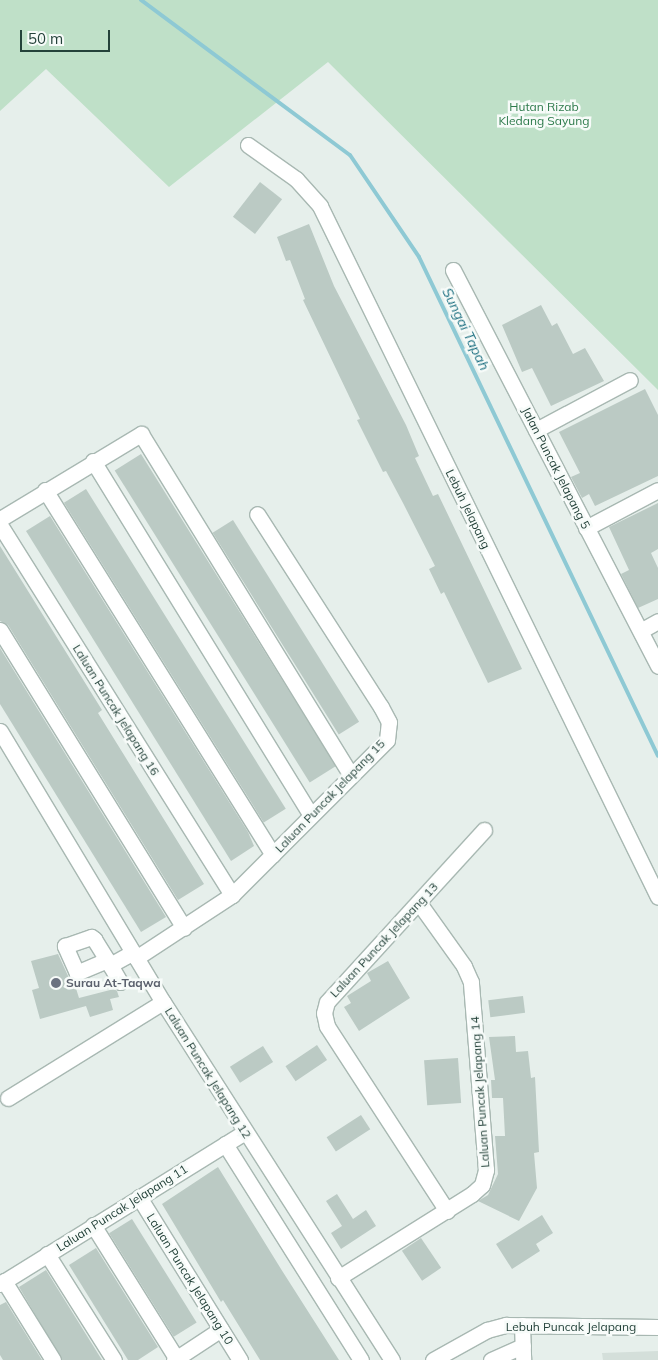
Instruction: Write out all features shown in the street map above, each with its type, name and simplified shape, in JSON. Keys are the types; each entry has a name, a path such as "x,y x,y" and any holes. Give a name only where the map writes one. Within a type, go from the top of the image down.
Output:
{"street":[{"name":"Lebuh Jelapang","path":"248,145 296,179 320,206 658,897"},
{"name":"Jalan Puncak Jelapang 5","path":"453,270 586,528 642,630 658,666"},
{"path":"536,430 630,380"},
{"path":"0,519 93,461 141,434 351,776"},
{"path":"93,461 311,815"},
{"path":"45,490 273,855"},
{"path":"586,528 658,490"},
{"name":"Laluan Puncak Jelapang 15","path":"109,963 94,939 83,937 64,948 79,977 109,963 134,955 184,928 232,896 387,740 389,722 257,514"},
{"name":"Laluan Puncak Jelapang 16","path":"0,525 232,896"},
{"path":"642,630 658,621"},
{"path":"0,630 184,928"},
{"name":"Laluan Puncak Jelapang 12","path":"0,731 163,1002 392,1360"},
{"name":"Laluan Puncak Jelapang 13","path":"447,1211 328,1026 324,1013 327,1002 484,830"},
{"name":"Laluan Puncak Jelapang 14","path":"338,1278 447,1211 482,1184 486,1170 473,994 464,966 419,903"},
{"path":"109,963 120,982"},
{"path":"8,1098 163,1002"},
{"name":"Laluan Puncak Jelapang 11","path":"2,1283 245,1132"},
{"name":"Laluan Puncak Jelapang 12","path":"225,1144 360,1357"},
{"name":"Laluan Puncak Jelapang 10","path":"139,1197 240,1360"},
{"path":"93,1225 175,1359 221,1329"},
{"path":"47,1254 114,1360"},
{"path":"2,1283 53,1360"},
{"path":"491,1360 523,1353 522,1325"},
{"name":"Lebuh Puncak Jelapang","path":"433,1360 487,1330 522,1325 658,1326"}],"shaded area":[{"path":"658,1351 658,1360 603,1360 602,1353"}],"green space":[{"name":"Hutan Rizab Kledang Sayung","path":"0,0 658,0 658,390 328,62 169,187 46,69 0,111"}],"building":[{"path":"260,182 282,199 255,234 233,217"},
{"path":"309,224 334,286 406,425 419,456 415,458 433,496 438,494 522,669 488,683 444,592 441,594 429,569 435,566 386,471 383,472 357,420 360,419 303,300 305,299 290,260 286,261 277,237"},
{"path":"541,305 552,326 557,323 573,354 585,348 604,381 551,406 532,368 522,372 502,325"},
{"path":"645,389 658,415 658,476 595,506 589,494 582,498 571,477 580,473 559,432"},
{"path":"141,454 336,766 310,783 115,470"},
{"path":"86,489 286,809 264,822 64,503"},
{"path":"658,503 658,549 651,553 658,568 658,599 638,608 621,574 629,570 609,527"},
{"path":"50,516 248,832 254,846 231,861 26,531"},
{"path":"233,520 359,722 339,735 213,533"},
{"path":"0,546 102,710 98,713 204,884 178,900 8,625 0,621"},
{"path":"0,648 166,917 141,932 0,704"},
{"name":"Surau At-Taqwa","path":"58,954 69,978 74,982 79,998 114,989 117,991 119,997 110,999 113,1010 90,1017 86,1006 40,1019 32,990 39,988 31,961"},
{"path":"388,961 410,998 359,1031 344,1007 351,1003 347,996 371,981 367,973"},
{"path":"523,996 525,1013 490,1017 488,1000"},
{"path":"515,1036 516,1052 528,1051 531,1078 535,1077 539,1152 534,1153 537,1188 519,1221 478,1201 488,1195 498,1174 495,1136 505,1136 503,1098 492,1098 491,1080 495,1080 489,1037"},
{"path":"317,1045 327,1060 296,1081 285,1066"},
{"path":"263,1046 273,1062 240,1083 230,1067"},
{"path":"458,1058 461,1103 427,1105 424,1060"},
{"path":"361,1115 370,1129 336,1152 327,1137"},
{"path":"218,1167 339,1360 260,1360 223,1300 221,1302 162,1204"},
{"path":"337,1194 353,1219 366,1210 376,1226 341,1249 331,1233 342,1226 326,1201"},
{"path":"542,1215 553,1233 536,1244 540,1251 512,1269 496,1244"},
{"path":"132,1219 197,1322 174,1337 109,1233"},
{"path":"421,1238 441,1268 422,1281 402,1251"},
{"path":"96,1248 158,1347 138,1360 128,1360 69,1265"},
{"path":"46,1270 102,1360 62,1360 19,1287"},
{"path":"6,1302 42,1360 3,1360 0,1355 0,1305"}],"waterway":[{"name":"Sungai Tapah","path":"141,0 350,155 419,257 658,756"}],"place":[{"name":"Surau At-Taqwa","path":"56,983"}]}
